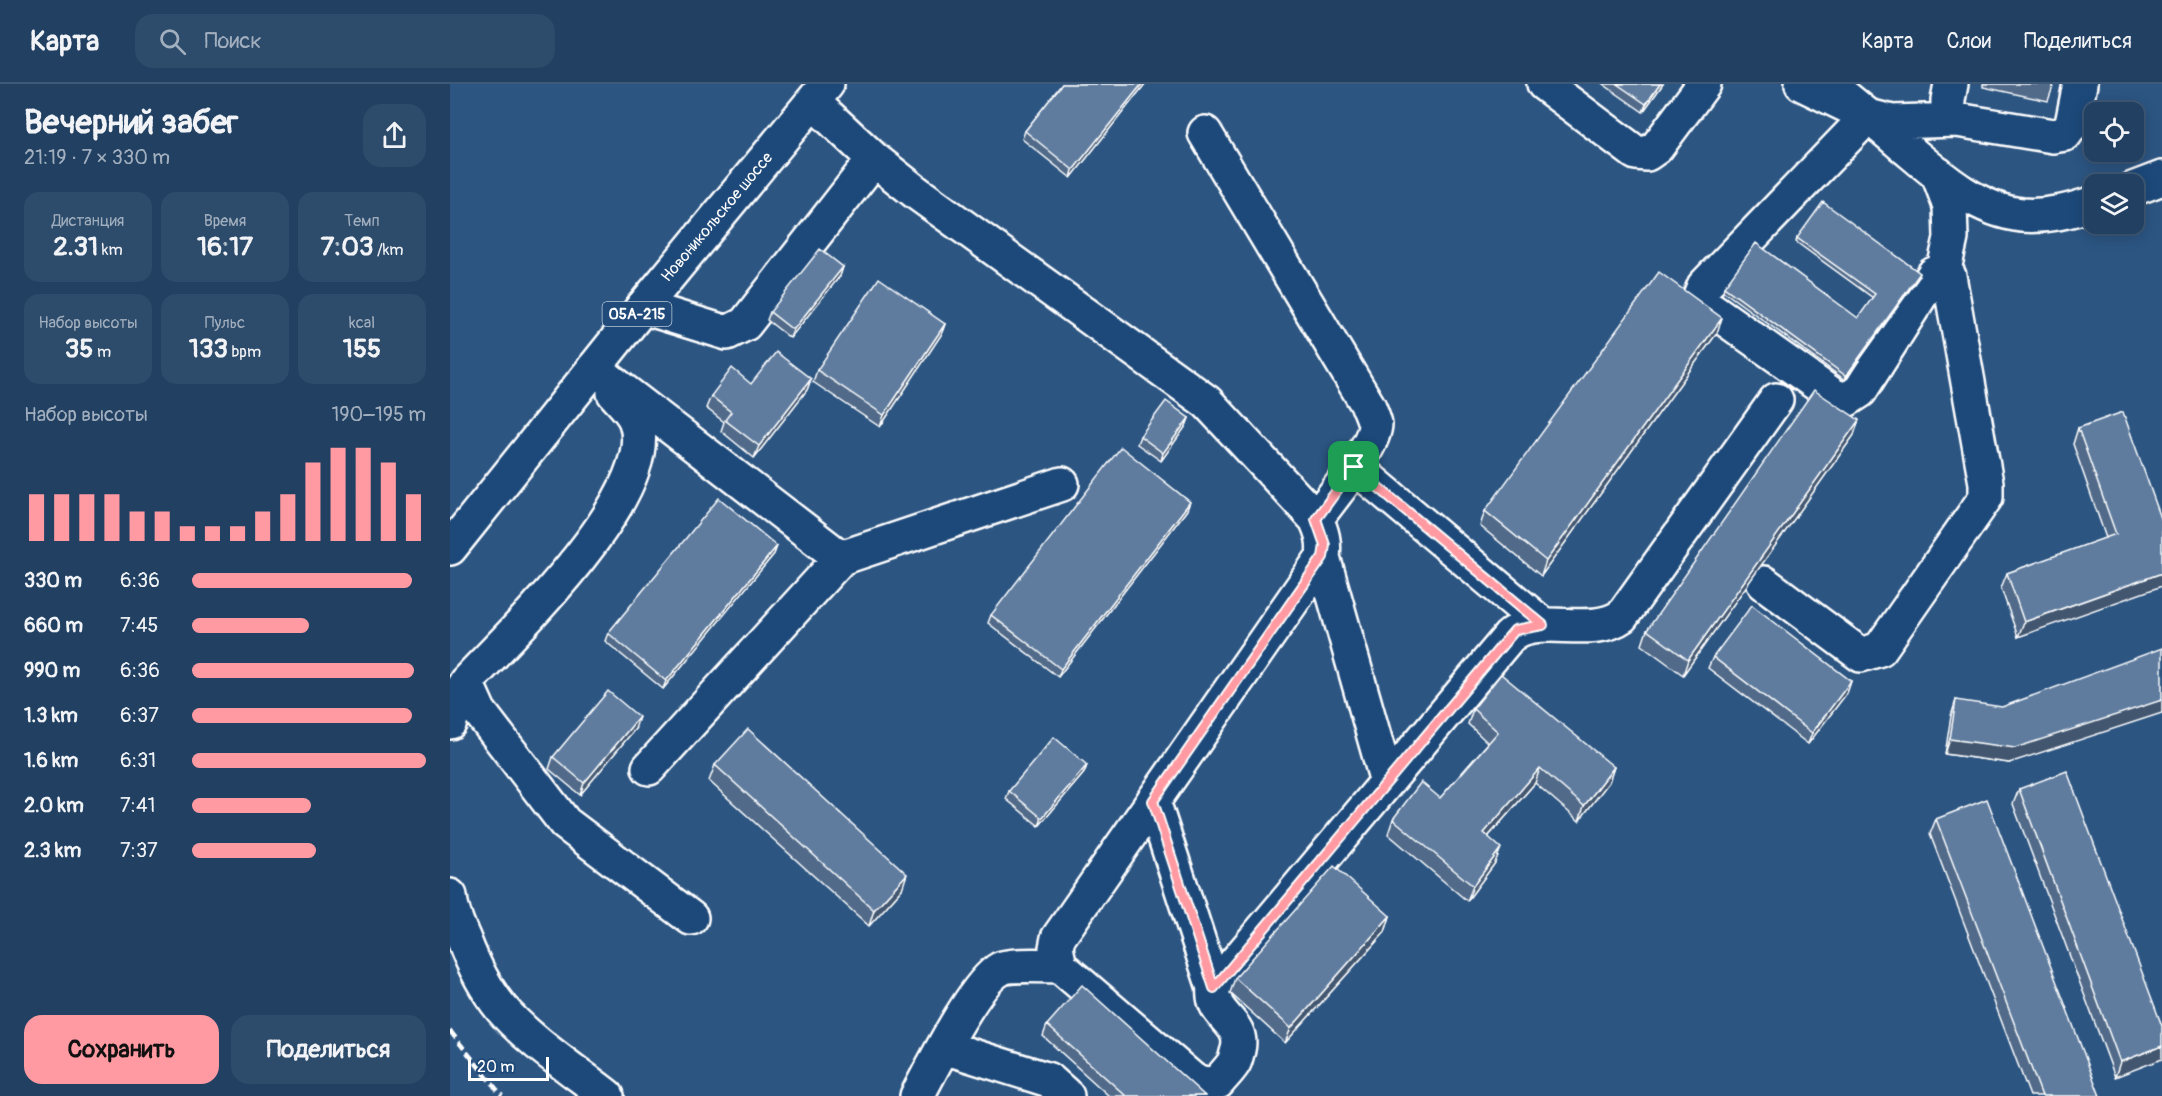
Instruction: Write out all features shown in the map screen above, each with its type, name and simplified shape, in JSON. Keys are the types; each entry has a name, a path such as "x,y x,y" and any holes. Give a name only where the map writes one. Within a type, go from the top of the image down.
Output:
{"main road":[{"path":"1544,84 1636,153 1647,154 1657,147 1704,84"},
{"path":"1802,84 1868,116 1892,122 1957,120 2053,136 2065,134 2072,124 2080,84"},
{"path":"1829,84 1938,174 1970,197 1995,208 2021,215 2057,214 2084,206"},
{"path":"1951,84 1948,113 1957,120"},
{"path":"820,93 874,159 917,194 1207,402 1316,519 1325,545 1323,557 1387,782"},
{"name":"Новоникольское шоссе","path":"450,548 643,307 820,93"},
{"path":"1764,583 1861,655 1880,649 1986,497 1986,483 1949,276 1934,274 1860,391 1846,400 1834,396 1704,304 1700,296 1704,286 1711,278 1868,116"},
{"path":"1205,133 1369,407 1375,424 1371,440 1316,519"},
{"path":"643,307 727,333 745,324 874,159"},
{"path":"1938,174 1950,206 1951,238 1944,274"},
{"path":"2144,185 2162,178"},
{"path":"594,368 841,558"},
{"path":"450,722 456,699 466,682 556,585 600,531 628,484 639,446 636,420 594,368"},
{"path":"1214,988 1515,630 1543,625 1602,626 1622,616 1776,400"},
{"path":"1354,467 1543,625"},
{"path":"649,768 841,558 1062,484"},
{"path":"1153,801 1214,988 1212,999 1216,1007 1236,1029 1239,1044 1235,1062 1218,1082 1194,1081 1060,966 1056,948 1058,938 1153,801 1323,557"},
{"path":"466,682 479,711 565,823 692,918"},
{"path":"450,896 451,906 465,944 480,977 500,1006 518,1025 607,1096"},
{"path":"917,1096 986,979 1002,967 1060,966"},
{"path":"944,1047 1050,1080 1067,1096"}],"building":[{"path":"1062,84 1142,84 1073,170 1025,131"},
{"path":"1617,84 1660,84 1646,104"},
{"path":"1823,202 1920,273 1846,376 1724,287 1756,243 1858,318 1875,294 1797,238"},
{"path":"820,249 843,267 793,330 770,312"},
{"path":"1659,272 1722,318 1546,561 1485,511"},
{"path":"879,278 945,324 884,415 817,370"},
{"path":"776,352 811,379 759,446 725,420 731,412 711,396 732,368 751,384"},
{"path":"1814,390 1859,420 1688,660 1647,630"},
{"path":"1166,401 1189,418 1163,453 1140,436"},
{"path":"2123,412 2162,521 2162,573 2024,622 2007,573 2116,534 2078,428"},
{"path":"1121,447 1190,502 1061,669 991,615"},
{"path":"719,498 777,546 666,681 608,633"},
{"path":"1752,605 1851,681 1812,733 1713,657"},
{"path":"2162,648 2162,700 2015,748 1950,739 1956,700 2002,707"},
{"path":"1501,674 1614,767 1584,806 1540,768 1484,833 1501,848 1473,886 1393,819 1421,782 1440,798 1498,732 1473,709"},
{"path":"608,691 639,717 584,783 553,757"},
{"path":"748,729 907,874 874,910 715,765"},
{"path":"1054,737 1087,765 1042,818 1009,791"},
{"path":"2067,771 2162,1026 2162,1046 2120,1062 2019,789"},
{"path":"1987,799 2100,1096 2042,1096 1936,819"},
{"path":"1334,866 1390,916 1291,1028 1235,978"},
{"path":"1082,985 1205,1096 1126,1096 1047,1025"}],"railway":[{"path":"450,1031 502,1096"}],"route":[{"path":"1354,467 1543,625 1515,630 1214,988 1153,801 1323,557 1325,545 1316,519 1354,467"}]}
